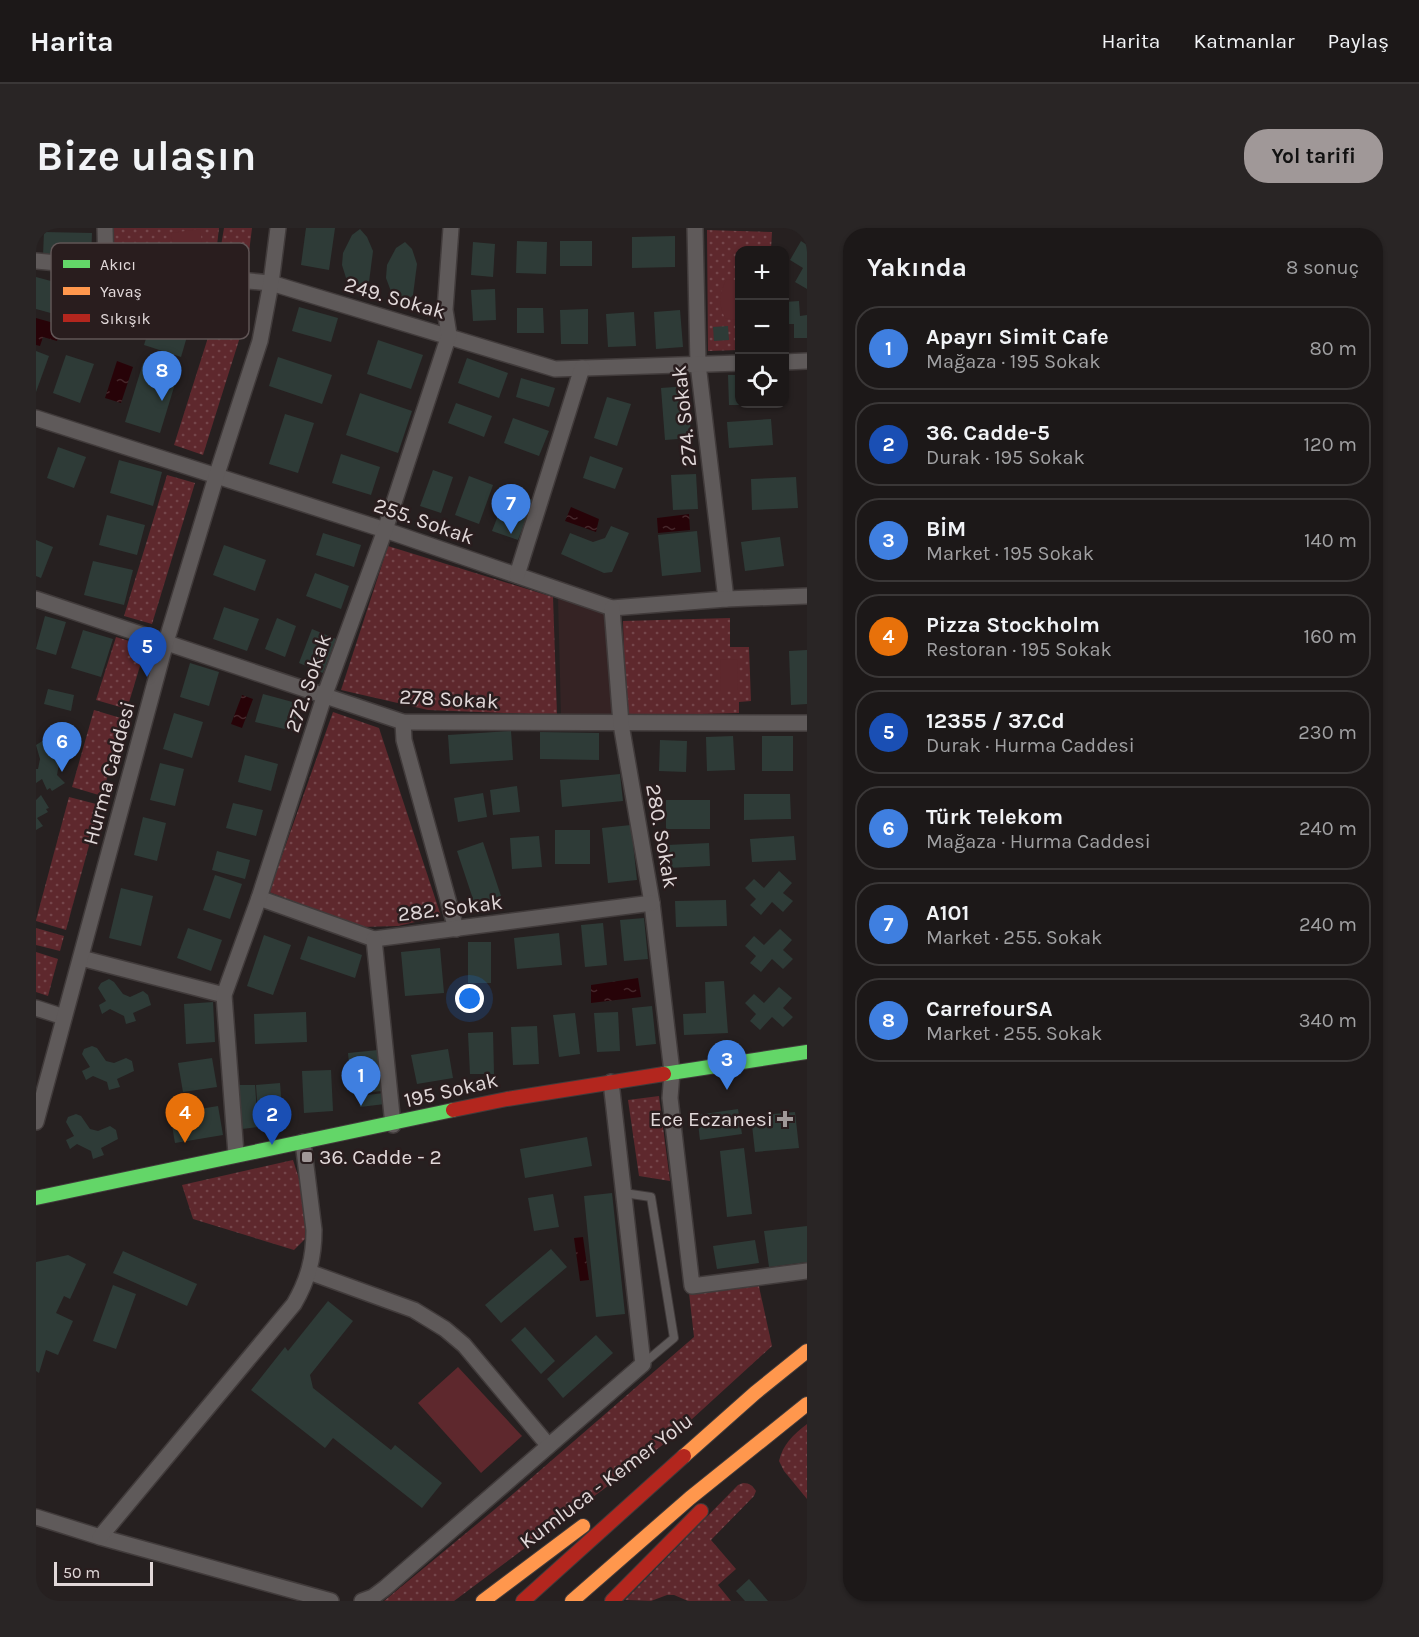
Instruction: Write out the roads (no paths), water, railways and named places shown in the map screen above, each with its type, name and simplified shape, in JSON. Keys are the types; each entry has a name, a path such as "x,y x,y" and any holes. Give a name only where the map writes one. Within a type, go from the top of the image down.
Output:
{"main road":[{"name":"195 Sokak","path":"36,1198 237,1155 393,1125 507,1099 807,1052"},
{"name":"Kumluca - Kemer Yolu","path":"483,1601 595,1517 807,1351"},
{"name":"Kumluca - Kemer Yolu","path":"523,1601 755,1393"},
{"path":"572,1601 690,1498 807,1404"},
{"path":"612,1601 787,1421"}],"street":[{"path":"105,228 105,243"},
{"name":"Hurma Caddesi","path":"36,1122 166,642 260,341 278,228"},
{"name":"272. Sokak","path":"237,1155 224,995 259,898 325,694 385,530 448,335 446,310 451,228"},
{"name":"274. Sokak","path":"694,228 698,364 726,599"},
{"name":"249. Sokak","path":"36,261 51,262"},
{"name":"249. Sokak","path":"249,281 271,283 555,369 735,363"},
{"path":"789,362 807,361"},
{"path":"517,575 582,368"},
{"name":"255. Sokak","path":"36,418 385,530 612,608 726,599 807,596"},
{"name":"278 Sokak","path":"36,598 403,722 807,723"},
{"name":"280. Sokak","path":"612,608 621,724 652,903 672,1072 670,1098 692,1286 807,1271"},
{"path":"403,722 404,740 456,928"},
{"name":"282. Sokak","path":"259,898 374,939 652,903"},
{"path":"374,939 393,1125"},
{"path":"81,958 224,995"},
{"path":"36,1008 64,1017"},
{"path":"362,1601 373,1597 385,1588 643,1364 610,1082"},
{"path":"100,1537 294,1304 313,1258 314,1230 303,1142"},
{"path":"309,1272 414,1310 446,1329 464,1345 548,1445"},
{"path":"36,1517 331,1601"}],"lane":[{"path":"622,1193 651,1197 674,1338 643,1364"}],"water":[{"path":"36,318 51,322 51,339 58,339 57,341 43,337 40,346 36,345"},
{"path":"117,361 133,367 121,403 105,398"},
{"path":"571,507 599,519 596,532 565,521"},
{"path":"689,514 690,530 658,533 657,518"},
{"path":"242,695 253,699 242,728 231,724"},
{"path":"638,978 641,997 591,1003 591,985"},
{"path":"583,1237 589,1280 580,1281 574,1238"}],"place":[{"name":"CarrefourSA","path":"162,401"},
{"name":"A101","path":"511,534"},
{"name":"12355 / 37.Cd","path":"147,677"},
{"name":"Türk Telekom","path":"62,772"},
{"name":"BİM","path":"727,1090"},
{"name":"Apayrı Simit Cafe","path":"361,1106"},
{"name":"Ece Eczanesi","path":"785,1119"},
{"name":"Pizza Stockholm","path":"185,1143"},
{"name":"36. Cadde-5","path":"272,1145"},
{"name":"36. Cadde - 2","path":"307,1157"}]}
